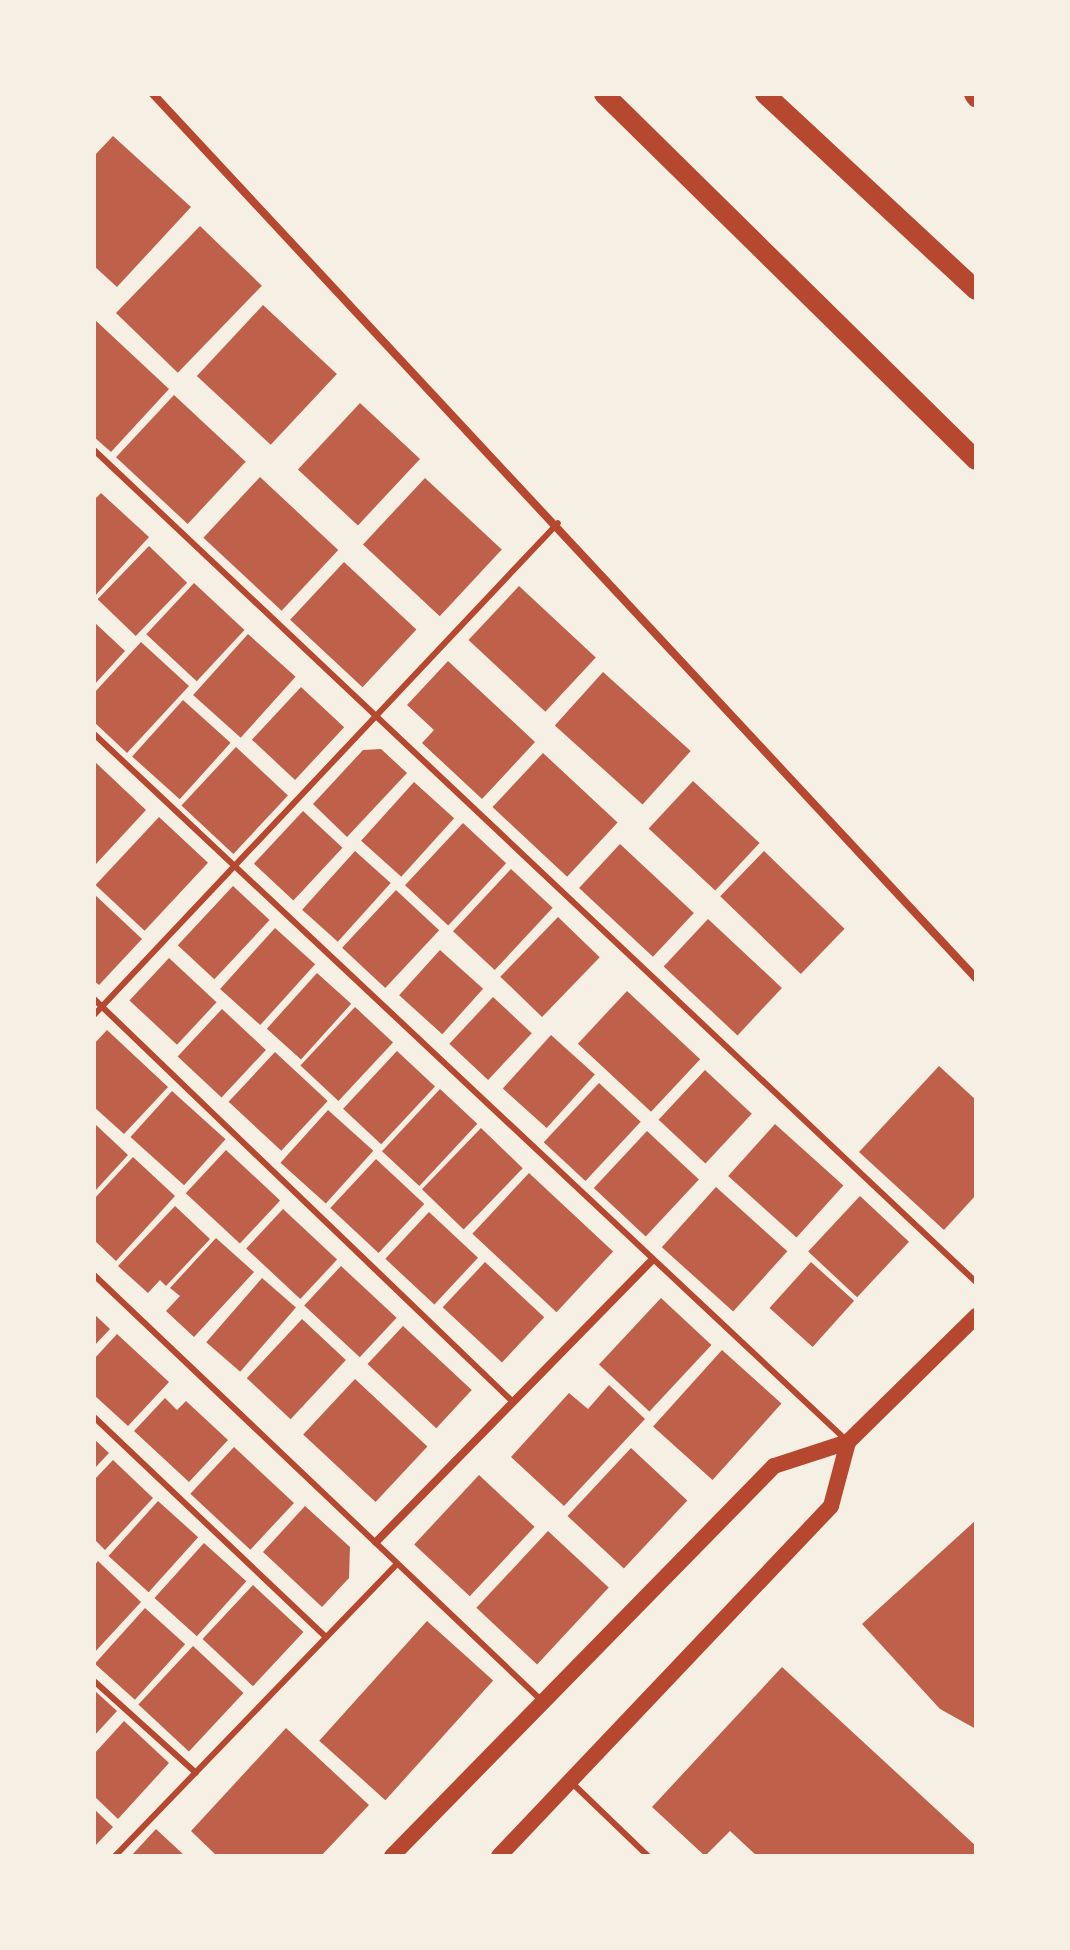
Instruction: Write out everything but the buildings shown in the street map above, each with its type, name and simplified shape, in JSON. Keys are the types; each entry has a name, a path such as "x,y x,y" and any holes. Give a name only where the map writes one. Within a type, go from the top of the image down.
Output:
{"main road":[{"path":"604,94 976,460"},
{"path":"765,94 976,290"},
{"path":"392,1856 541,1700 774,1466 848,1442 976,1316"},
{"path":"499,1856 831,1506 848,1442"}],"street":[{"path":"153,94 558,523 976,978"},
{"path":"376,1542 511,1400 651,1261"}],"lane":[{"path":"94,450 374,718 976,1282"},
{"path":"94,1015 558,523"},
{"path":"94,734 651,1261 848,1442"},
{"path":"94,999 511,1400"},
{"path":"94,1275 541,1700"},
{"path":"94,1417 326,1637"},
{"path":"115,1856 397,1564"},
{"path":"94,1681 196,1773"},
{"path":"569,1781 648,1856"}]}
